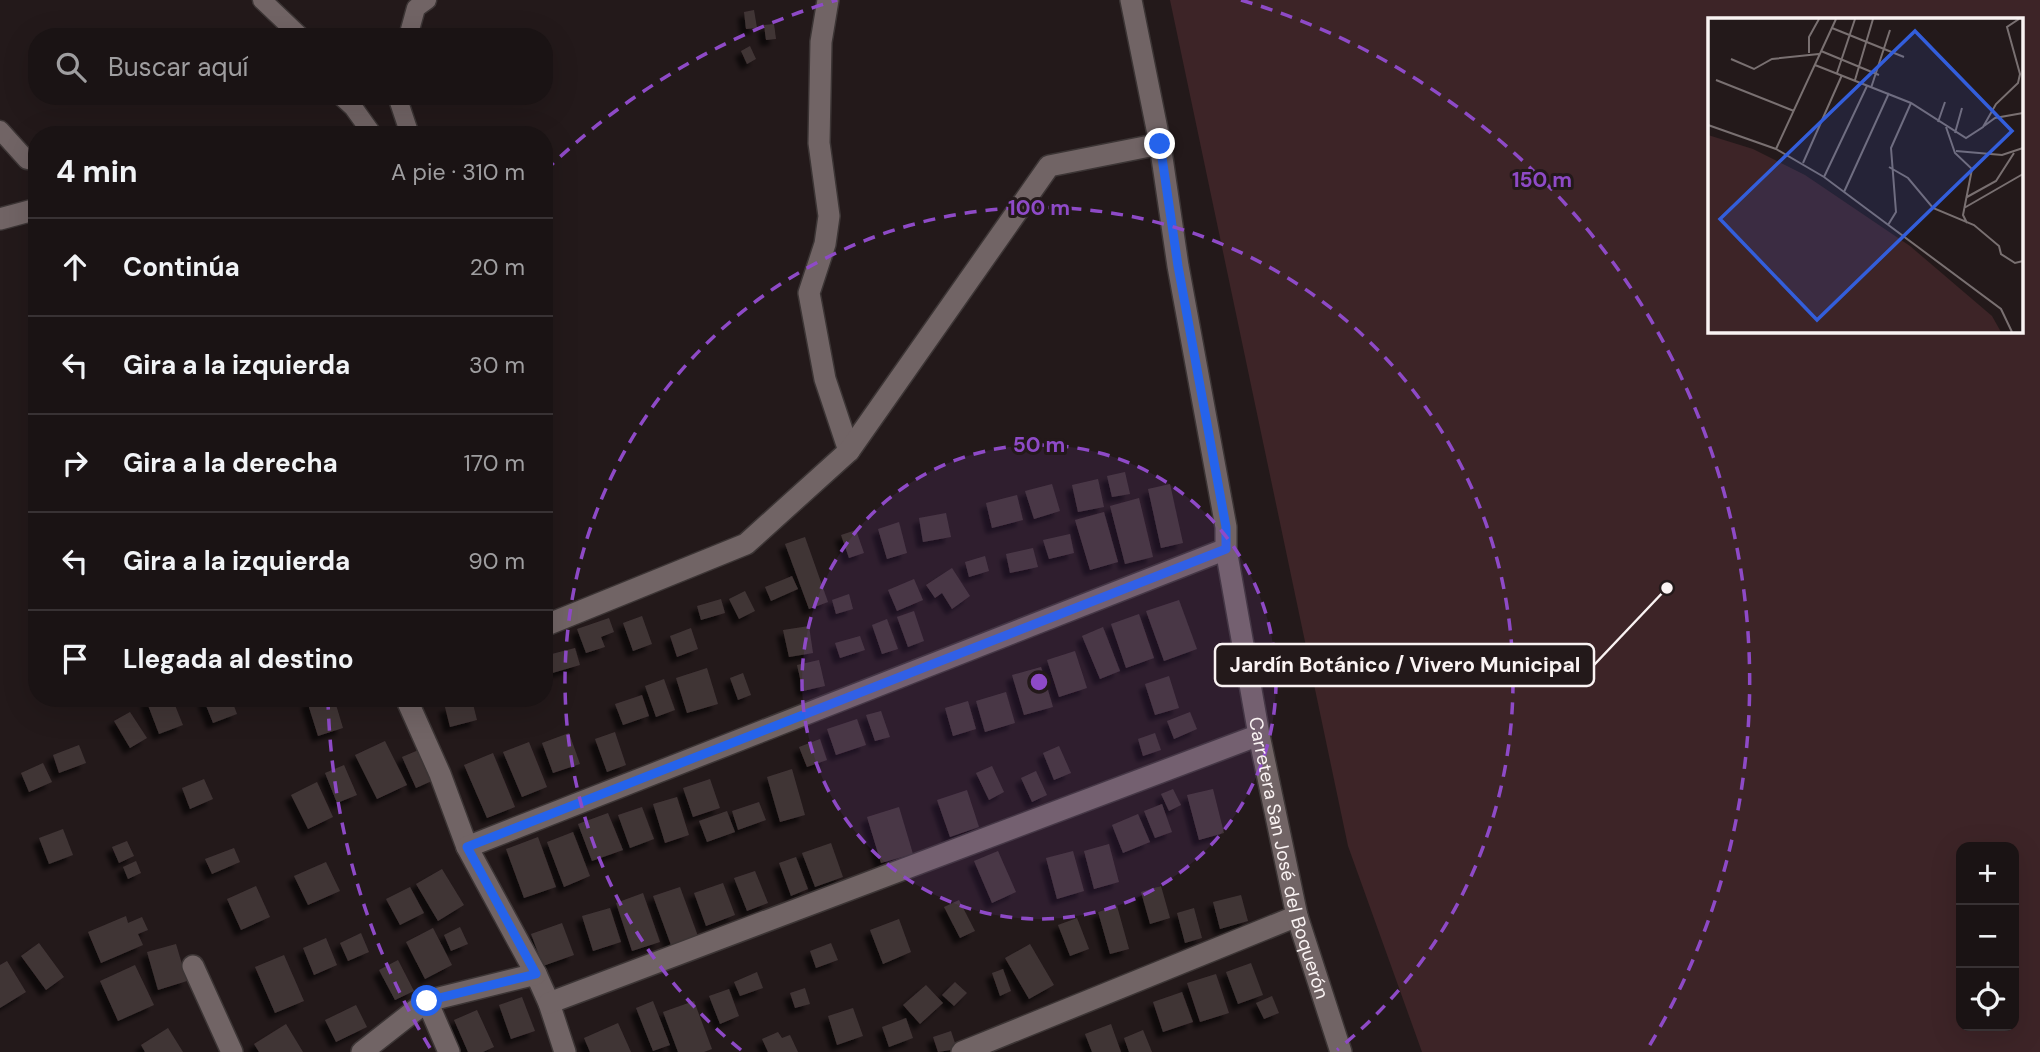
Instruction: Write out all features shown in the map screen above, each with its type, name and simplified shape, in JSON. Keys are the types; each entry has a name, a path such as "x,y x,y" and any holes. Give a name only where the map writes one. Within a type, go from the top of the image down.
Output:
{"street":[{"path":"828,0 821,41 819,144 829,216 825,244 809,293 825,379 849,451"},
{"name":"Carretera San José del Boquerón","path":"1131,0 1160,144 1178,266 1226,527 1226,549 1259,735 1297,916 1341,1052"},
{"path":"553,622 746,544 849,451 1049,166 1160,144"},
{"path":"0,219 28,211"},
{"path":"467,847 1226,549"},
{"path":"410,707 440,774 467,847 536,974 565,1052"},
{"path":"549,1003 1259,735"},
{"path":"962,1052 1297,916"},
{"path":"192,966 232,1052"},
{"path":"362,1052 427,1001 536,974"},
{"path":"427,1001 449,1052"}],"lane":[{"path":"262,0 292,28"},
{"path":"410,28 416,8 427,0"},
{"path":"350,105 366,126"},
{"path":"400,105 407,126"},
{"path":"0,130 28,160"}],"shaded area":[{"path":"1170,0 2040,0 2040,1052 1422,1052 1348,846"}],"building":[{"path":"754,10 757,28 746,29 744,12"},
{"path":"774,24 776,39 766,40 764,25"},
{"path":"750,46 756,59 747,64 741,51"},
{"path":"1125,472 1130,494 1112,497 1107,476"},
{"path":"1098,479 1104,507 1078,512 1072,485"},
{"path":"1052,484 1060,511 1034,519 1025,491"},
{"path":"1170,484 1183,543 1161,548 1148,489"},
{"path":"1017,495 1023,520 992,528 986,503"},
{"path":"1139,498 1153,557 1125,564 1110,506"},
{"path":"1104,512 1118,562 1090,570 1075,520"},
{"path":"946,513 951,537 923,542 919,518"},
{"path":"899,522 907,553 887,559 878,529"},
{"path":"856,530 864,553 849,558 841,535"},
{"path":"1070,534 1074,553 1049,559 1043,540"},
{"path":"805,537 828,602 809,609 785,544"},
{"path":"1033,548 1038,567 1010,573 1006,554"},
{"path":"985,556 989,571 969,577 965,562"},
{"path":"952,568 970,596 952,609 942,593 935,598 926,585"},
{"path":"792,576 798,589 771,601 765,587"},
{"path":"914,579 923,600 897,611 888,590"},
{"path":"745,591 755,611 739,619 729,599"},
{"path":"849,594 853,609 836,614 832,600"},
{"path":"721,599 725,613 701,620 697,606"},
{"path":"1179,600 1197,649 1164,661 1146,611"},
{"path":"914,611 924,641 908,647 897,617"},
{"path":"1139,614 1154,658 1126,668 1111,624"},
{"path":"642,616 652,644 633,651 623,623"},
{"path":"609,618 614,632 601,637 605,647 586,653 577,629"},
{"path":"887,619 898,649 882,654 872,625"},
{"path":"809,626 813,653 789,657 783,630"},
{"path":"1103,627 1120,671 1100,679 1082,636"},
{"path":"691,628 698,649 677,657 670,636"},
{"path":"860,636 865,650 840,658 835,643"},
{"path":"575,648 580,665 553,673 553,654"},
{"path":"1075,651 1087,688 1059,697 1047,660"},
{"path":"819,660 825,686 803,691 797,665"},
{"path":"1041,667 1053,707 1024,715 1012,675"},
{"path":"707,668 718,704 687,713 676,678"},
{"path":"743,673 751,695 738,700 730,678"},
{"path":"1169,676 1179,708 1155,715 1145,684"},
{"path":"664,679 675,710 656,717 645,686"},
{"path":"1006,692 1015,723 985,732 976,701"},
{"path":"642,695 649,716 623,725 615,704"},
{"path":"968,701 976,729 953,736 945,708"},
{"path":"149,707 176,707 183,725 159,734"},
{"path":"207,707 234,707 237,714 213,723"},
{"path":"309,707 337,707 343,728 318,736"},
{"path":"445,707 474,707 477,720 450,727"},
{"path":"881,711 890,737 875,741 866,715"},
{"path":"130,712 147,738 130,748 114,721"},
{"path":"1190,712 1197,729 1174,739 1167,721"},
{"path":"857,719 866,745 836,755 827,729"},
{"path":"615,732 626,765 607,772 595,739"},
{"path":"569,733 580,764 553,773 542,743"},
{"path":"1155,733 1161,750 1143,756 1138,739"},
{"path":"820,739 827,760 807,767 799,747"},
{"path":"385,741 407,785 377,799 355,755"},
{"path":"529,742 547,787 522,797 503,752"},
{"path":"79,745 86,763 59,773 53,755"},
{"path":"1059,746 1071,773 1054,780 1043,753"},
{"path":"421,749 434,780 416,788 402,757"},
{"path":"493,753 515,807 487,818 464,765"},
{"path":"43,763 52,782 29,792 21,773"},
{"path":"344,765 357,795 337,803 325,773"},
{"path":"992,766 1004,792 989,800 976,773"},
{"path":"792,769 805,815 780,822 767,777"},
{"path":"1036,771 1047,795 1032,802 1021,778"},
{"path":"204,779 213,799 190,809 182,788"},
{"path":"710,779 720,808 693,817 683,788"},
{"path":"317,782 333,817 308,829 291,795"},
{"path":"1173,789 1181,805 1169,811 1161,794"},
{"path":"1213,789 1224,833 1199,840 1187,795"},
{"path":"967,790 979,827 950,837 937,800"},
{"path":"677,797 689,835 665,843 653,804"},
{"path":"759,802 766,820 738,830 732,811"},
{"path":"1162,804 1172,832 1155,838 1144,811"},
{"path":"642,807 654,839 630,848 618,815"},
{"path":"899,807 913,854 881,863 867,817"},
{"path":"727,811 735,832 707,842 699,821"},
{"path":"608,813 623,850 592,861 578,824"},
{"path":"1138,814 1150,842 1123,853 1112,825"},
{"path":"63,829 73,855 49,864 39,838"},
{"path":"573,832 590,876 564,887 547,842"},
{"path":"538,837 556,887 524,898 506,849"},
{"path":"127,841 134,856 119,863 112,847"},
{"path":"831,843 843,877 815,887 802,853"},
{"path":"1109,844 1119,882 1094,889 1084,851"},
{"path":"234,848 240,862 212,874 205,859"},
{"path":"998,851 1016,892 992,903 974,861"},
{"path":"1073,851 1084,891 1057,899 1046,858"},
{"path":"796,857 808,889 791,896 779,863"},
{"path":"136,861 141,873 128,879 123,867"},
{"path":"326,862 340,891 308,905 294,876"},
{"path":"442,869 464,905 438,921 416,884"},
{"path":"755,871 768,903 747,911 734,878"},
{"path":"723,883 735,915 706,926 694,893"},
{"path":"256,886 270,917 241,930 227,899"},
{"path":"1161,886 1170,918 1150,924 1141,892"},
{"path":"410,887 424,913 400,925 386,899"},
{"path":"680,887 699,939 672,948 653,896"},
{"path":"643,893 660,942 632,951 616,903"},
{"path":"1241,895 1248,921 1220,929 1213,902"},
{"path":"959,900 975,931 960,938 944,907"},
{"path":"1117,906 1129,949 1110,954 1098,912"},
{"path":"610,908 621,942 593,951 582,916"},
{"path":"1194,908 1202,938 1185,943 1177,913"},
{"path":"126,916 128,923 142,917 148,930 138,934 143,945 101,963 88,932"},
{"path":"1077,918 1089,949 1070,956 1058,925"},
{"path":"899,919 911,952 883,964 870,930"},
{"path":"562,923 574,955 543,966 531,934"},
{"path":"460,927 468,944 451,951 444,935"},
{"path":"433,928 452,965 425,979 406,942"},
{"path":"361,933 369,952 348,961 340,943"},
{"path":"326,938 337,965 314,975 303,948"},
{"path":"39,943 64,977 46,990 21,956"},
{"path":"831,943 838,960 816,968 810,951"},
{"path":"176,944 187,981 158,990 147,952"},
{"path":"1030,944 1054,985 1029,999 1005,958"},
{"path":"284,955 304,1001 275,1013 255,967"},
{"path":"398,960 414,991 395,1000 379,970"},
{"path":"7,961 26,992 0,1008 0,965"},
{"path":"1251,963 1263,995 1238,1004 1226,972"},
{"path":"135,965 154,1005 118,1021 100,981"},
{"path":"1003,969 1011,991 1000,996 992,973"},
{"path":"757,972 763,988 740,996 734,982"},
{"path":"1216,974 1229,1013 1200,1022 1187,983"},
{"path":"955,982 967,993 954,1006 942,995"},
{"path":"926,985 943,1003 920,1024 903,1005"},
{"path":"805,988 810,1004 795,1008 790,993"},
{"path":"729,989 739,1016 720,1024 709,996"},
{"path":"1182,992 1193,1022 1163,1032 1153,1002"},
{"path":"1272,996 1279,1013 1264,1019 1256,1003"},
{"path":"522,997 535,1031 511,1039 499,1005"},
{"path":"653,1001 670,1045 653,1051 636,1008"},
{"path":"694,1001 712,1049 704,1052 678,1052 663,1012"},
{"path":"356,1005 367,1027 336,1042 325,1020"},
{"path":"853,1008 863,1036 837,1045 828,1016"},
{"path":"477,1010 494,1047 483,1052 468,1052 454,1020"},
{"path":"906,1018 913,1038 889,1047 882,1027"},
{"path":"618,1023 631,1052 590,1052 584,1038"},
{"path":"286,1024 303,1052 259,1052 254,1044"},
{"path":"1111,1024 1121,1052 1092,1052 1085,1034"},
{"path":"168,1028 183,1052 145,1052 141,1045"},
{"path":"1143,1030 1152,1052 1129,1052 1124,1038"},
{"path":"951,1031 957,1049 938,1052 933,1037"},
{"path":"778,1032 782,1038 790,1035 798,1052 768,1052 762,1039"}],"place":[{"name":"Jardín Botánico / Vivero Municipal","path":"1667,588"}],"route":[{"path":"427,1001 536,974 467,847 1226,549 1226,527 1178,266 1160,144"}]}
